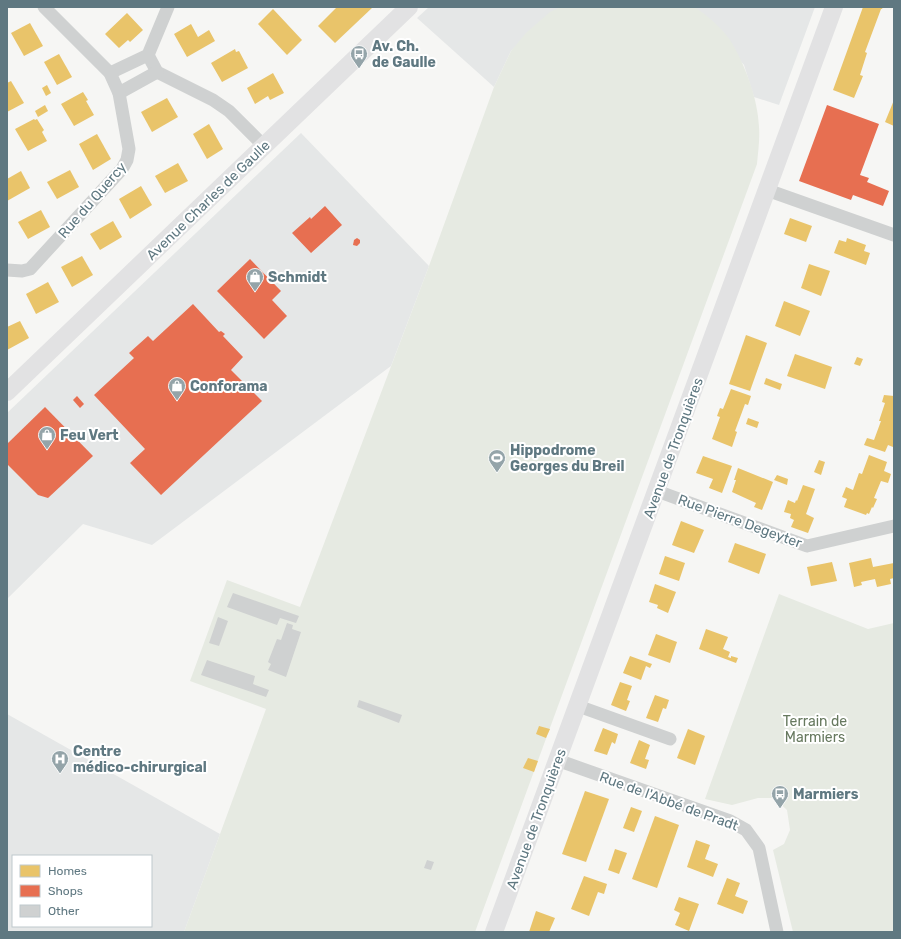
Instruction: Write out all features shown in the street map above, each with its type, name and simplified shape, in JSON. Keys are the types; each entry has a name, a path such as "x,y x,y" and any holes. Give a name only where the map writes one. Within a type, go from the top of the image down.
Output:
{"street":[{"path":"44,7 110,73 148,55 168,7"},
{"name":"Avenue Charles de Gaulle","path":"7,392 409,7"},
{"name":"Avenue de Tronquières","path":"494,932 834,7"},
{"path":"148,55 157,72 213,100 229,111 264,146"},
{"path":"119,93 157,72"},
{"name":"Rue du Quercy","path":"7,270 22,271 30,269 122,169 127,160 129,149 119,93 110,73"},
{"path":"767,190 894,236"},
{"name":"Rue Pierre Degeyter","path":"657,491 807,546 893,524"},
{"path":"578,706 670,739"},
{"name":"Rue de l'Abbé de Pradt","path":"557,760 730,821 746,830 759,848 777,932"}],"shaded area":[{"path":"429,7 560,7 511,51 494,87 417,18"},
{"path":"694,7 815,7 779,105 754,97 744,65"},
{"path":"301,133 429,266 391,366 152,545 83,524 7,599 7,413"},
{"name":"Centre médico-chirurgical","path":"7,714 220,834 184,932 7,932"}],"green space":[{"name":"Hippodrome Georges du Breil","path":"560,7 694,7 704,14 719,26 727,35 736,49 750,82 758,116 759,132 757,164 475,932 184,932 266,709 190,681 227,580 300,607 429,266 494,87 511,51 526,33 550,12"},
{"name":"Terrain de Marmiers","path":"779,594 868,629 894,623 894,932 793,932 773,850 784,844 790,830 787,810 774,798 758,798 732,805 705,799"}],"building: Homes":[{"path":"337,7 373,7 335,43 318,26"},
{"path":"863,7 883,7 865,52 867,53 860,75 863,76 854,98 833,90"},
{"path":"273,9 302,40 287,55 258,24"},
{"path":"127,13 143,30 130,42 128,40 119,48 105,34"},
{"path":"30,23 43,46 24,56 11,33"},
{"path":"191,24 198,37 209,30 215,41 187,57 174,34"},
{"path":"235,49 236,52 239,51 248,68 222,82 211,63"},
{"path":"59,54 72,77 57,85 44,62"},
{"path":"273,73 284,93 270,100 268,96 255,104 247,88"},
{"path":"11,81 24,103 7,112 7,83"},
{"path":"47,85 51,93 46,96 42,88"},
{"path":"83,92 94,115 74,126 61,104"},
{"path":"167,98 178,117 152,132 141,112"},
{"path":"894,100 894,126 885,122"},
{"path":"45,105 48,111 38,117 35,111"},
{"path":"34,119 37,119 44,130 42,132 47,141 28,151 15,129"},
{"path":"209,124 223,149 207,159 193,134"},
{"path":"97,134 111,159 93,170 79,144"},
{"path":"178,163 188,181 165,193 155,176"},
{"path":"70,170 79,187 57,199 47,182"},
{"path":"21,171 30,188 7,201 7,179"},
{"path":"141,186 152,205 130,219 119,199"},
{"path":"41,210 50,227 28,239 18,222"},
{"path":"790,218 812,226 806,242 784,234"},
{"path":"113,221 122,237 100,250 90,234"},
{"path":"847,238 866,245 864,251 870,253 866,265 834,253 839,240 846,242"},
{"path":"82,256 93,275 72,287 61,267"},
{"path":"809,264 830,271 821,296 801,288"},
{"path":"48,282 59,302 36,314 26,294"},
{"path":"784,301 810,311 800,336 775,326"},
{"path":"20,321 29,338 7,350 7,327"},
{"path":"746,335 767,343 750,391 729,384"},
{"path":"795,354 832,367 825,389 787,376"},
{"path":"857,357 863,359 860,366 854,364"},
{"path":"766,378 782,384 780,390 764,384"},
{"path":"731,389 751,396 748,405 745,404 735,431 737,432 732,447 712,439 720,417 717,416 720,408 723,409"},
{"path":"884,395 894,396 894,443 893,447 888,445 885,452 864,445 867,438 874,440 881,421 879,421 885,403 882,402"},
{"path":"748,418 759,422 757,428 746,424"},
{"path":"869,455 887,462 884,471 891,474 888,483 881,481 874,498 877,499 869,514 867,513 866,515 844,507 847,499 842,497 846,487 853,490 859,473 862,474"},
{"path":"703,456 732,466 722,493 709,488 713,479 696,473"},
{"path":"819,460 825,462 821,475 814,472"},
{"path":"738,468 773,482 762,510 754,507 756,503 732,492"},
{"path":"777,475 788,479 787,485 774,480"},
{"path":"803,485 815,489 806,514 814,518 808,533 791,527 794,520 790,518 791,514 784,512 788,500 795,503 796,500 797,501"},
{"path":"681,521 704,530 694,553 672,545"},
{"path":"735,543 766,554 759,574 728,562"},
{"path":"665,556 685,563 679,581 659,574"},
{"path":"871,558 873,567 894,563 894,578 890,579 891,584 877,587 875,579 861,582 862,585 854,587 849,563"},
{"path":"832,562 837,581 811,586 807,567"},
{"path":"655,584 676,592 668,613 657,608 658,605 649,602"},
{"path":"706,629 728,637 723,649 730,652 728,657 731,658 731,656 738,658 736,663 699,649"},
{"path":"656,634 677,642 670,663 648,655"},
{"path":"630,656 652,664 650,668 646,666 641,680 623,673"},
{"path":"620,682 632,686 627,700 630,701 626,711 611,705"},
{"path":"655,695 669,700 666,709 663,708 658,722 646,718"},
{"path":"539,726 550,729 546,738 536,734"},
{"path":"603,728 618,734 615,744 612,742 607,755 594,751"},
{"path":"688,729 705,736 695,765 677,758"},
{"path":"639,740 650,745 645,759 649,760 646,769 630,763"},
{"path":"528,758 538,761 534,772 523,768"},
{"path":"585,791 609,799 586,862 562,854"},
{"path":"631,807 642,811 634,832 623,828"},
{"path":"655,816 679,825 657,888 632,879"},
{"path":"696,840 710,845 705,859 718,864 713,877 687,867"},
{"path":"615,849 627,853 619,874 608,870"},
{"path":"584,876 607,884 604,894 598,892 589,916 571,909"},
{"path":"727,878 740,883 735,896 748,901 743,914 717,904"},
{"path":"679,897 699,904 689,931 675,925 680,913 674,910"},
{"path":"536,911 555,918 549,932 529,932"}],"building: Shops":[{"path":"827,105 879,124 860,175 869,178 867,182 889,191 883,206 853,195 851,200 799,181"},
{"path":"325,206 342,225 311,253 292,233"},
{"path":"357,238 360,240 360,243 357,246 353,245 354,240"},
{"path":"250,259 281,291 272,300 287,316 264,339 217,291"},
{"name":"Conforama","path":"193,304 219,332 221,331 225,334 223,336 243,357 231,370 262,401 161,495 130,463 145,449 94,395 134,358 129,353 148,336 153,341"},
{"path":"77,396 84,404 80,408 73,400"},
{"name":"Feu Vert","path":"45,407 93,456 48,498 38,495 7,464 7,444"}],"building: Other":[{"path":"233,593 299,616 296,623 280,618 277,625 227,607"},
{"path":"218,617 228,621 219,646 209,643"},
{"path":"287,623 293,625 292,629 301,632 286,677 268,670 271,664 268,662 277,639 281,640"},
{"path":"207,660 255,676 253,684 269,690 266,697 201,675"},
{"path":"359,700 402,715 399,723 357,707"},
{"path":"427,860 434,862 431,870 424,868"}],"place":[{"name":"Av. Ch. de Gaulle","path":"359,69"},
{"name":"Schmidt","path":"255,292"},
{"name":"Conforama","path":"177,401"},
{"name":"Feu Vert","path":"47,450"},
{"name":"Hippodrome Georges du Breil","path":"497,473"},
{"name":"Centre médico-chirurgical","path":"60,774"},
{"name":"Marmiers","path":"780,809"}]}
